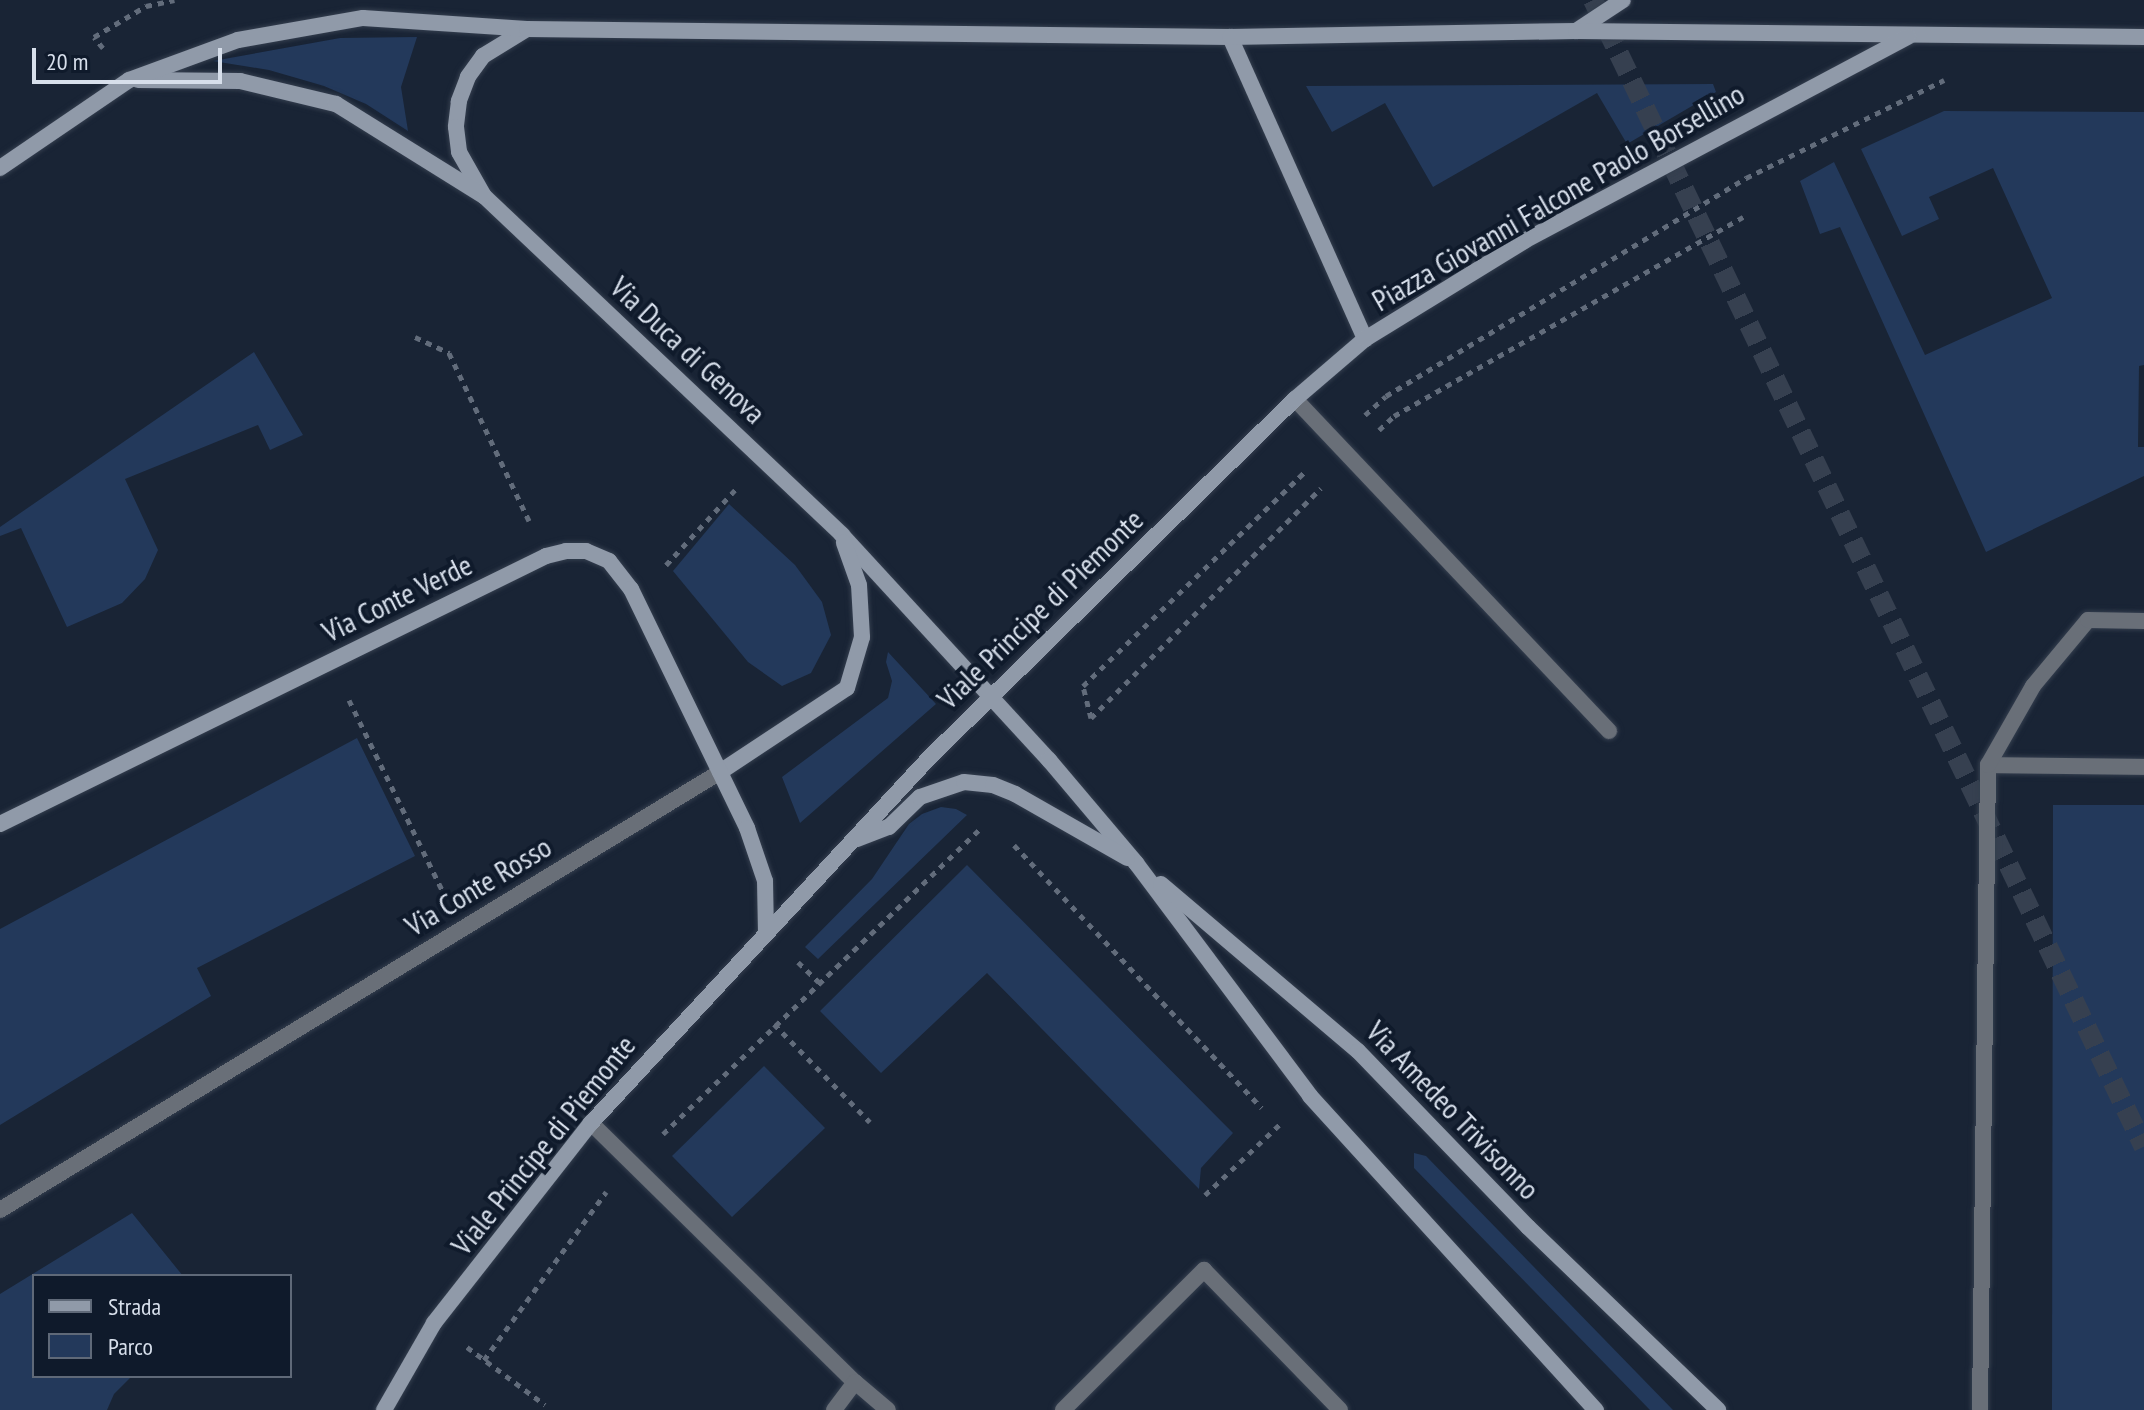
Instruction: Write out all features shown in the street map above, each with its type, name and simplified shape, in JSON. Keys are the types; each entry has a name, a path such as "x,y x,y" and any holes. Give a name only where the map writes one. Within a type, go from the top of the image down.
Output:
{"street":[{"path":"1576,31 1623,0"},
{"path":"0,168 129,80 238,40 363,18 527,29 1230,37 1576,31 2144,37"},
{"name":"Via Duca di Genova","path":"527,29 483,56 468,77 459,101 456,127 459,152 484,196 842,535 990,697"},
{"name":"Piazza Giovanni Falcone Paolo Borsellino","path":"1230,37 1365,339 1524,241 1912,35"},
{"path":"129,80 240,81 336,104 484,196"},
{"name":"Viale Principe di Piemonte","path":"384,1410 434,1323 591,1123 766,931 990,697 1295,399 1365,339"},
{"path":"1295,399 1609,731"},
{"name":"Via Conte Rosso","path":"0,1210 720,772 847,688 862,637 859,585 842,535"},
{"name":"Via Conte Verde","path":"0,824 546,556 566,551 586,551 609,561 631,589 720,772"},
{"path":"1980,1410 1988,765 2033,686 2088,620 2144,621"},
{"name":"Via Amedeo Trivisonno","path":"990,697 1136,863 1310,1096 1596,1410"},
{"path":"1988,765 2144,767"},
{"path":"720,772 747,828 765,881 766,931"},
{"name":"Via Amedeo Trivisonno","path":"852,841 889,827 920,797 964,782 993,785 1015,794 1136,863 1358,1051 1528,1227 1718,1410"},
{"path":"591,1123 855,1382 888,1410"},
{"path":"1063,1410 1204,1270 1340,1410"},
{"path":"834,1410 855,1382"}],"path":[{"path":"129,80 94,37 146,6 174,0"},
{"path":"1091,718 1083,686 1386,396 1746,178 1945,79"},
{"path":"415,337 449,353 546,556"},
{"path":"631,589 674,559 762,460"},
{"path":"331,662 461,929"},
{"path":"484,1360 597,1202 632,1164 774,1024 990,820"},
{"path":"1011,842 1289,1137"},
{"path":"774,1024 870,1122"},
{"path":"1205,1195 1310,1096"},
{"path":"434,1323 545,1405"}],"green space":[{"path":"417,37 401,87 408,131 366,104 324,86 269,70 213,61 340,38"},
{"path":"1713,84 1716,92 1627,144 1597,93 1433,187 1385,103 1332,132 1306,86"},
{"path":"1944,111 2144,112 2144,365 2139,366 2138,447 2144,447 2144,476 1986,552 1840,227 1820,234 1800,181 1834,162 1925,355 2052,298 1993,168 1929,197 1939,219 1902,236 1861,149"},
{"path":"254,352 303,435 270,450 258,425 125,479 158,550 145,579 122,603 67,627 21,528 0,536 0,527"},
{"path":"729,504 795,565 822,602 831,635 811,673 782,686 748,662 673,571"},
{"path":"888,652 936,704 800,823 782,777 888,698 892,681 886,662"},
{"path":"357,738 415,856 197,968 211,996 0,1125 0,929"},
{"path":"2053,805 2144,805 2144,1410 2052,1410"},
{"path":"941,807 956,809 967,815 818,959 805,947 872,879 909,824 922,814"},
{"path":"967,865 1233,1133 1201,1168 1199,1189 987,973 881,1073 820,1011"},
{"path":"764,1066 825,1128 732,1217 672,1156"},
{"path":"1414,1153 1426,1156 1673,1410 1650,1410 1414,1168"},
{"path":"132,1213 181,1274 33,1274"},
{"path":"32,1274 32,1378 130,1378 114,1394 107,1410 0,1410 0,1294"}],"tunnel":[{"path":"1593,0 2144,1147"}]}
